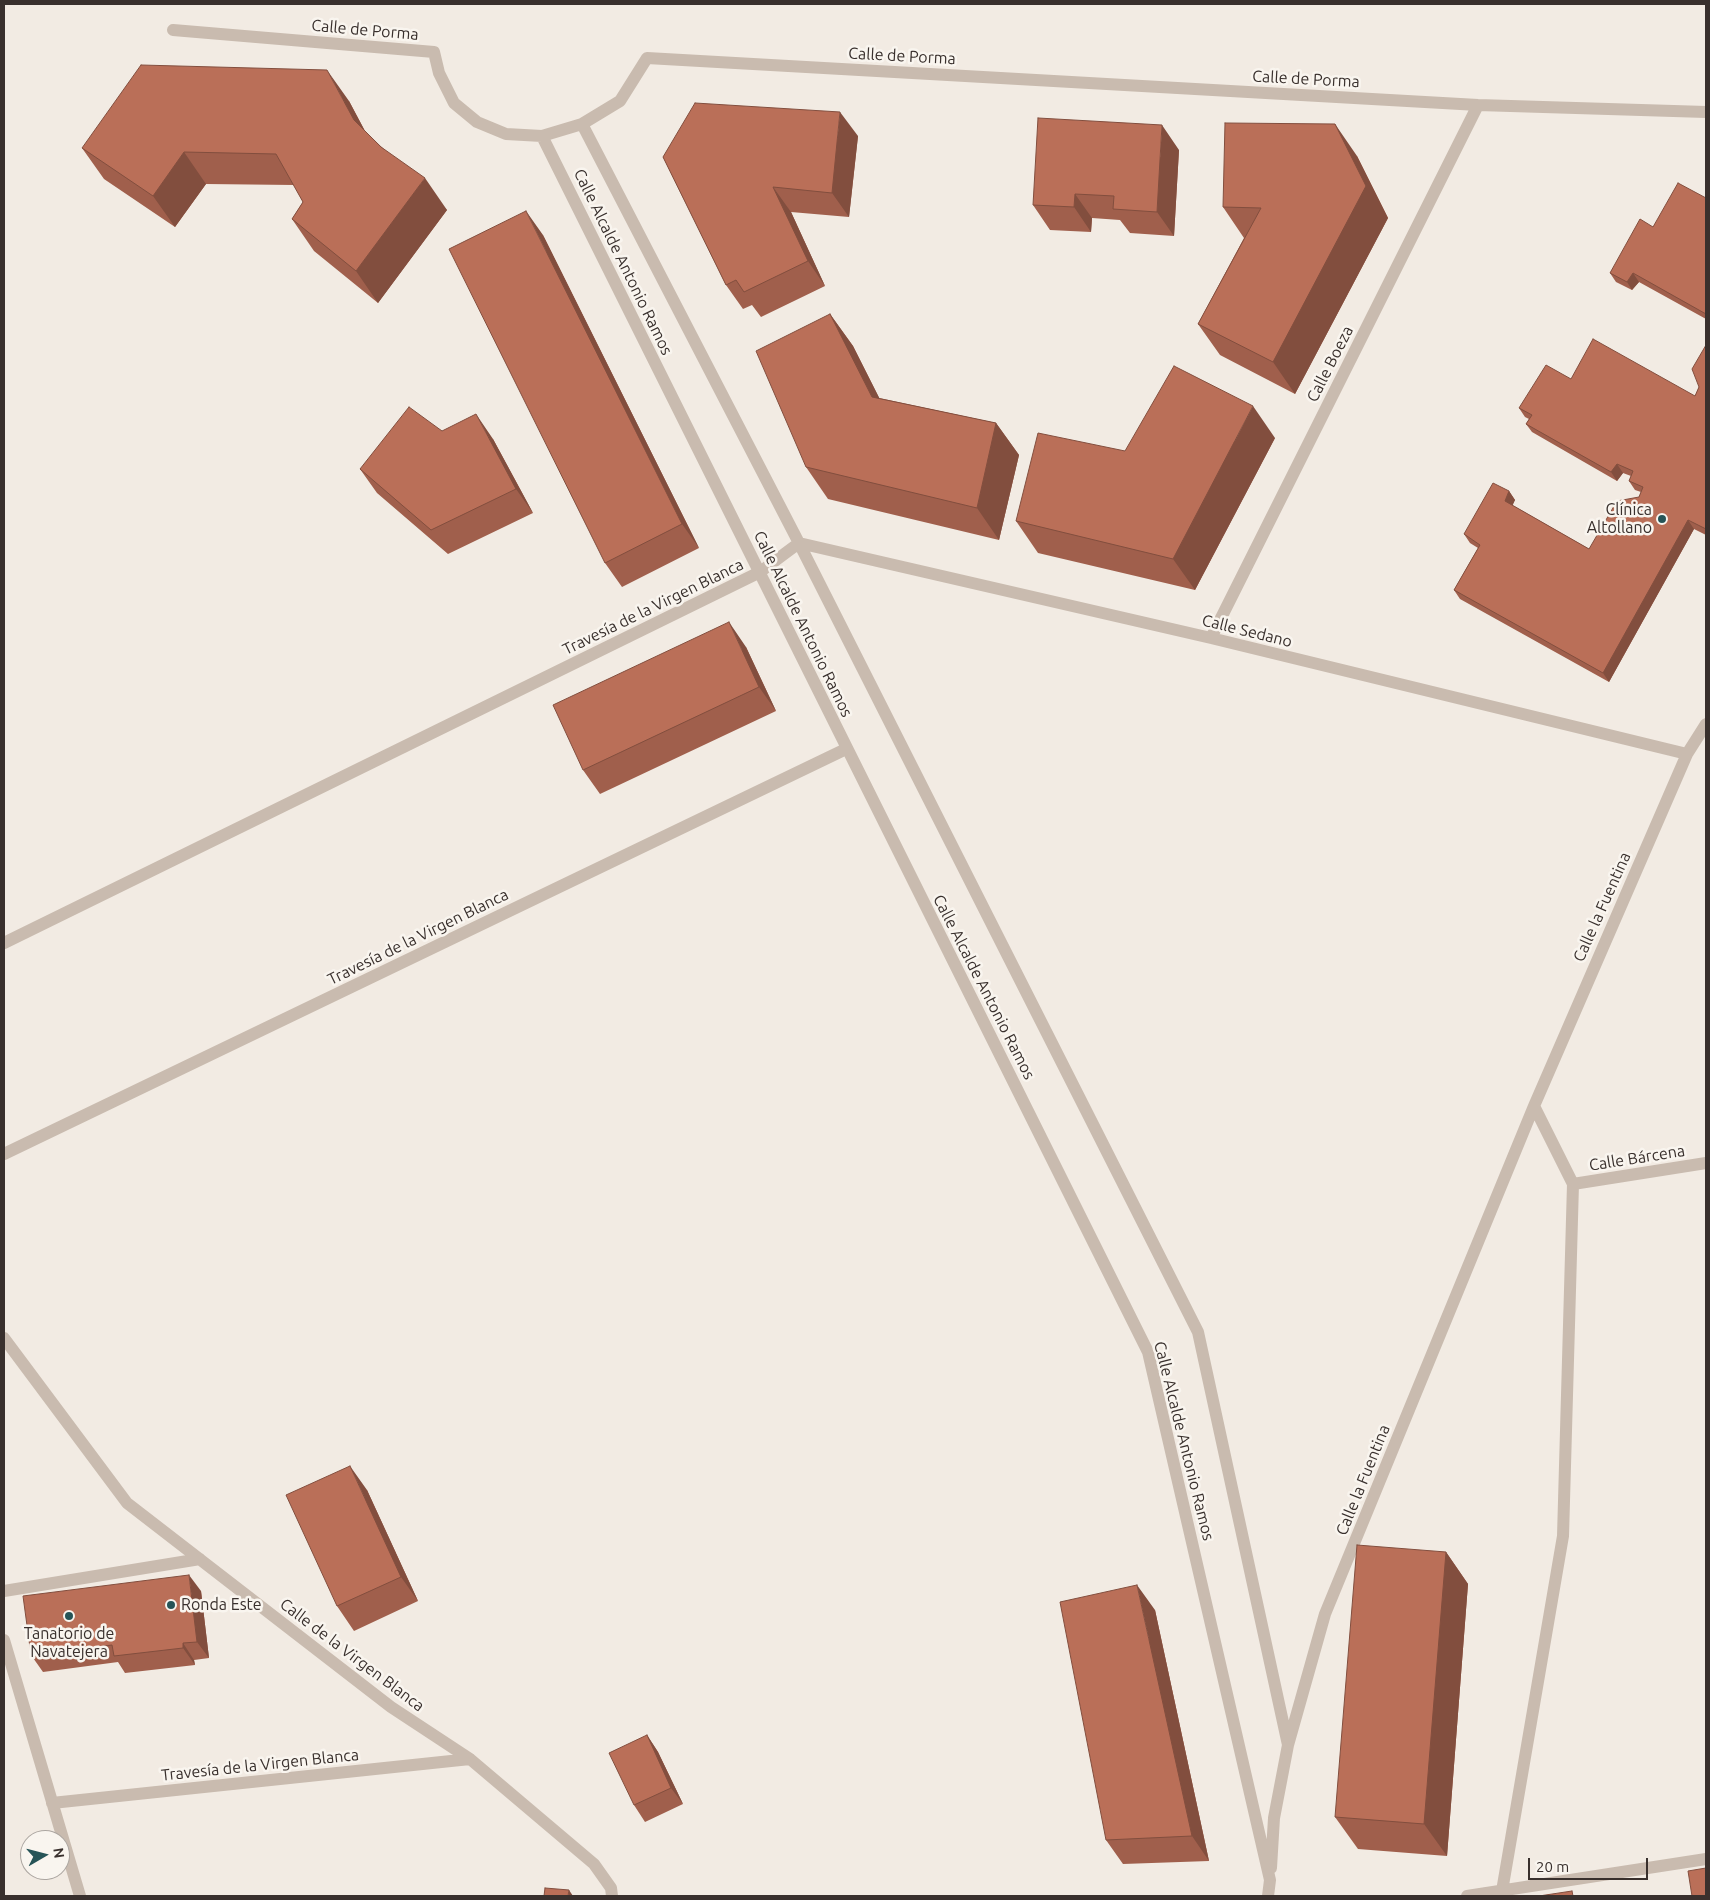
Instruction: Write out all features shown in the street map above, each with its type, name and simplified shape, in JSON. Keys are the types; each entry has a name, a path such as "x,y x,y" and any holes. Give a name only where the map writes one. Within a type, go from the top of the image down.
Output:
{"street":[{"name":"Calle de Porma","path":"173,30 434,52 439,73 454,104 477,122 506,134 542,136 582,124 620,100 647,58 1478,105 1706,112"},
{"name":"Calle Boeza","path":"1210,638 1478,105"},
{"name":"Calle Alcalde Antonio Ramos","path":"582,124 799,543 1198,1332 1288,1745"},
{"name":"Calle Alcalde Antonio Ramos","path":"542,136 1148,1352 1270,1880 1268,1896"},
{"name":"Calle Sedano","path":"799,543 1210,638 1687,754"},
{"name":"Travesía de la Virgen Blanca","path":"4,943 760,572 799,543"},
{"name":"Calle la Fuentina","path":"1270,1880 1274,1818 1288,1745 1325,1614 1534,1106 1687,754 1706,724"},
{"name":"Travesía de la Virgen Blanca","path":"4,1154 846,749"},
{"path":"1502,1891 1563,1536 1573,1184 1534,1106"},
{"name":"Calle Bárcena","path":"1573,1184 1706,1163"},
{"name":"Calle de la Virgen Blanca","path":"4,1338 127,1503 391,1707 470,1759 594,1864 611,1888 612,1896"},
{"path":"4,1591 200,1559"},
{"path":"4,1640 80,1896"},
{"name":"Travesía de la Virgen Blanca","path":"52,1803 470,1759"},
{"path":"1467,1896 1706,1858"}],"building":[{"path":"141,65 327,70 354,120 381,147 425,178 356,271 292,219 303,202 276,154 184,152 153,196 82,148"},
{"path":"695,103 840,112 832,193 773,187 808,261 744,292 736,280 726,285 663,157"},
{"path":"1038,118 1162,125 1157,212 1113,209 1114,196 1075,194 1074,207 1033,205"},
{"path":"1225,123 1335,124 1366,186 1273,362 1198,324 1261,208 1223,207"},
{"path":"1678,183 1706,198 1706,314 1633,273 1627,282 1610,273 1640,219 1653,227"},
{"path":"526,211 682,524 605,563 449,249"},
{"path":"830,314 872,397 996,423 977,508 806,467 756,351"},
{"name":"Clínica Altollano","path":"1593,339 1695,396 1699,387 1692,369 1706,345 1706,529 1688,520 1603,673 1454,590 1480,545 1464,534 1493,483 1509,491 1505,501 1589,549 1617,501 1639,497 1643,487 1629,481 1633,471 1617,464 1611,472 1526,424 1532,415 1519,408 1546,365 1571,379"},
{"path":"1174,366 1253,406 1173,559 1016,521 1038,433 1125,451"},
{"path":"409,407 442,431 476,414 516,489 431,530 360,469"},
{"path":"729,622 759,687 583,770 553,705"},
{"path":"350,1466 401,1577 337,1606 286,1495"},
{"path":"1357,1545 1446,1552 1424,1824 1335,1817"},
{"path":"189,1575 197,1642 183,1643 183,1648 114,1656 112,1645 31,1655 23,1596"},
{"path":"1137,1585 1192,1836 1106,1840 1060,1602"},
{"path":"647,1735 671,1788 634,1805 609,1753"},
{"path":"1706,1868 1706,1896 1692,1896 1688,1871"},
{"path":"545,1888 569,1890 568,1896 544,1896"},
{"path":"1572,1891 1573,1896 1539,1896"}],"place":[{"name":"Clínica Altollano","path":"1662,519"},
{"name":"Ronda Este","path":"171,1605"},
{"name":"Tanatorio de Navatejera","path":"69,1616"}]}
